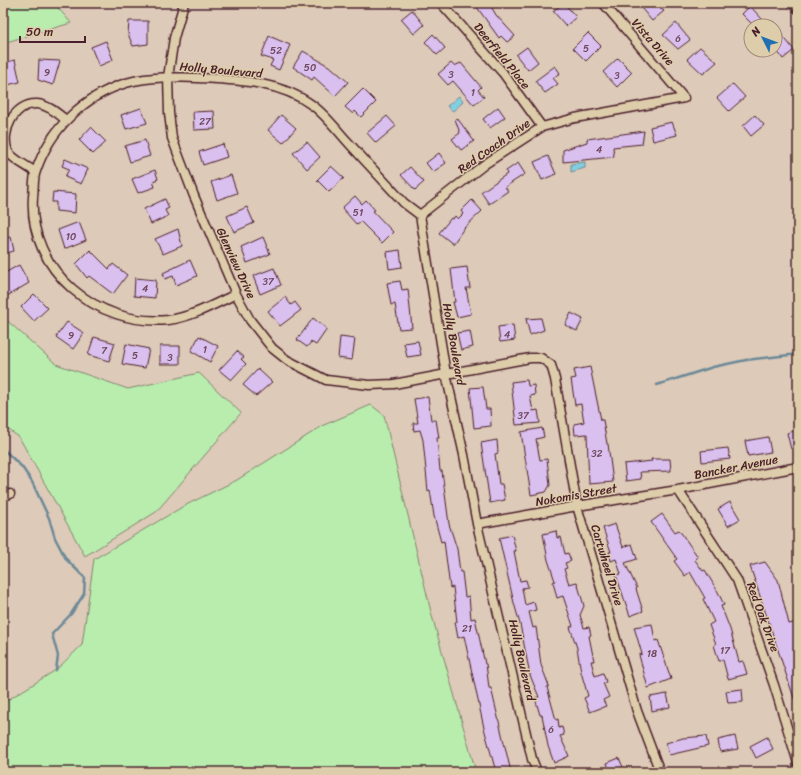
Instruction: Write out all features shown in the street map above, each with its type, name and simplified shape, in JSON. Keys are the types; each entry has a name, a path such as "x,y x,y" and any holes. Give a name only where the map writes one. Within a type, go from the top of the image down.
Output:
{"street":[{"name":"Glenview Drive","path":"184,3 174,38 168,77 172,138 205,224 236,294 250,320 272,348 287,360 326,380 369,385 394,384 530,358 541,358 549,362"},
{"name":"Deerfield Place","path":"441,3 503,73 542,127"},
{"name":"Vista Drive","path":"603,3 684,98"},
{"path":"792,3 798,9"},
{"name":"Holly Boulevard","path":"35,172 51,140 66,120 92,98 108,90 126,83 147,78 168,77 242,81 275,87 297,96 313,105 404,203 420,215 446,374 464,455 477,524 532,759 537,772"},
{"name":"Red Coach Drive","path":"420,215 485,164 542,127 575,118 684,98"},
{"path":"66,120 44,105 27,105 11,116 4,133 7,150 17,160 35,172 33,204 35,223 49,261 59,276 71,288 100,309 117,316 152,321 170,319 191,314 236,294"},
{"name":"Cartwheel Drive","path":"549,362 555,378 577,506 637,711 660,772"},
{"name":"Bancker Avenue","path":"678,490 798,468"},
{"name":"Nokomis Street","path":"477,524 678,490"},
{"name":"Red Oak Drive","path":"678,490 737,580 774,685 798,763"}],"green space":[{"path":"3,3 54,3 71,23 3,43"},
{"path":"3,317 56,364 128,389 199,373 241,413 156,512 85,556 19,437 3,426"},
{"path":"371,405 384,415 432,616 476,772 3,772 3,700 6,701 56,670 82,645 94,559 184,506 237,480 324,425"}],"water":[{"path":"459,96 463,102 453,111 447,106"},
{"path":"585,162 585,168 571,172 571,164"}],"building":[{"path":"474,3 489,3 496,15 515,36 507,42 501,36 499,38"},
{"path":"564,3 576,17 566,26 553,11"},
{"path":"637,3 668,3 661,9 664,11 652,21"},
{"path":"750,6 761,18 746,18 742,14"},
{"path":"412,10 424,25 414,34 401,19"},
{"path":"129,21 148,21 148,44 133,46 128,34"},
{"path":"676,23 690,40 678,49 663,35"},
{"path":"588,33 601,46 586,61 573,48"},
{"path":"433,34 445,48 437,55 425,42"},
{"path":"269,36 290,45 279,70 270,66 273,60 261,56"},
{"path":"783,36 794,50 783,59 782,58"},
{"path":"106,41 113,60 99,66 91,47"},
{"path":"527,47 538,62 528,70 516,55"},
{"path":"700,47 717,62 703,74 687,59"},
{"path":"303,51 332,68 348,82 335,96 314,77 312,80 293,67"},
{"path":"618,58 632,72 617,87 603,72"},
{"path":"15,60 20,82 3,86 3,63"},
{"path":"39,60 60,61 53,85 38,80"},
{"path":"451,63 454,66 461,63 481,87 478,90 484,97 474,105 453,81 448,85 438,74"},
{"path":"555,66 560,73 553,78 558,84 545,93 535,81"},
{"path":"733,84 745,97 729,111 717,98"},
{"path":"363,89 376,102 361,117 355,111 353,114 345,107"},
{"path":"498,107 505,117 490,128 483,119"},
{"path":"141,108 147,123 126,129 121,115"},
{"path":"214,111 215,129 194,130 193,112"},
{"path":"281,115 296,128 283,143 268,130"},
{"path":"755,115 764,125 751,136 743,126"},
{"path":"387,116 396,126 376,143 367,133"},
{"path":"457,118 474,141 461,150 452,139 460,133 455,119"},
{"path":"672,122 677,135 653,141 650,127"},
{"path":"91,127 106,142 93,154 79,140"},
{"path":"644,131 642,144 613,147 614,157 563,162 563,150 587,142 587,139"},
{"path":"145,140 150,156 130,162 125,146"},
{"path":"307,142 320,157 307,169 293,153"},
{"path":"223,144 227,157 203,165 199,152"},
{"path":"439,153 446,163 433,172 426,163"},
{"path":"548,156 556,174 542,180 534,162"},
{"path":"65,159 88,169 81,184 65,177 69,169 62,166"},
{"path":"518,163 525,174 505,187 508,191 489,204 481,192 507,174 506,171"},
{"path":"331,166 344,178 329,192 317,180"},
{"path":"410,167 424,182 415,190 401,175"},
{"path":"155,170 158,179 153,181 155,187 138,193 132,179"},
{"path":"231,175 237,193 217,200 211,182"},
{"path":"53,192 76,194 75,213 56,211 56,202 52,202"},
{"path":"355,196 362,204 366,200 375,210 373,211 393,232 382,243 361,222 357,225 342,208"},
{"path":"165,199 169,208 165,210 168,216 151,224 144,209"},
{"path":"472,200 482,211 464,228 453,244 439,233 451,218 453,219 455,216 458,219 463,214 461,211"},
{"path":"247,207 254,223 234,232 227,216"},
{"path":"79,222 86,240 64,249 58,230"},
{"path":"178,229 182,246 163,254 155,239"},
{"path":"11,237 14,251 3,254 3,238"},
{"path":"263,237 270,254 247,263 241,247"},
{"path":"90,250 109,269 113,264 127,275 113,294 89,276 87,278 76,264"},
{"path":"400,250 402,267 389,269 387,252"},
{"path":"190,260 197,276 176,285 173,276 165,279 163,273"},
{"path":"19,265 29,283 7,296 3,289 3,274"},
{"path":"467,267 470,288 466,288 471,314 457,317 453,302 455,302 451,269"},
{"path":"274,268 281,285 260,294 253,276"},
{"path":"135,278 156,280 155,298 134,296"},
{"path":"400,281 402,290 408,289 412,328 399,329 395,304 391,305 387,283"},
{"path":"34,294 48,308 34,321 21,307"},
{"path":"285,297 291,305 295,302 301,310 280,326 268,311"},
{"path":"571,313 583,319 577,331 565,325"},
{"path":"313,318 327,329 316,345 311,342 307,347 297,340"},
{"path":"541,318 544,330 530,335 526,319"},
{"path":"67,322 84,333 73,349 56,337"},
{"path":"513,325 515,340 500,342 498,327"},
{"path":"470,331 473,347 461,350 457,333"},
{"path":"199,336 218,346 210,362 191,351"},
{"path":"94,337 115,343 109,361 88,355"},
{"path":"340,337 355,339 352,360 338,358"},
{"path":"418,341 421,355 407,357 404,343"},
{"path":"126,344 149,349 145,368 122,364"},
{"path":"160,346 180,346 180,364 160,364"},
{"path":"237,351 244,357 241,359 246,364 231,380 219,370"},
{"path":"590,367 601,420 603,420 608,444 613,482 589,484 587,434 575,435 574,424 584,422 581,404 575,405 571,379 576,378 574,370"},
{"path":"258,369 272,382 256,396 243,385"},
{"path":"527,380 528,386 534,385 535,395 530,396 533,411 538,410 540,423 516,425 511,382"},
{"path":"483,387 486,409 490,409 491,426 474,428 470,388"},
{"path":"428,397 431,420 436,420 439,438 437,438 440,471 442,471 449,524 457,549 465,597 469,596 471,619 475,618 486,664 489,688 491,688 511,772 496,772 484,728 464,636 458,638 455,622 457,622 453,587 450,588 444,541 441,542 434,516 430,490 428,491 423,440 420,430 414,431 413,423 418,423 414,399"},
{"path":"542,428 544,437 536,439 540,460 547,459 550,485 546,492 531,495 521,432"},
{"path":"798,430 798,447 791,449 787,433"},
{"path":"768,437 771,452 748,456 745,441"},
{"path":"497,440 498,453 495,454 499,484 502,484 505,500 490,503 481,443"},
{"path":"728,448 730,459 702,462 701,451"},
{"path":"651,459 670,459 671,471 640,472 641,479 626,481 624,464 652,461"},
{"path":"730,502 740,519 728,526 718,509"},
{"path":"662,514 675,532 679,530 698,557 695,560 703,571 705,570 718,592 724,605 721,606 730,629 739,662 743,661 747,674 728,679 723,660 719,661 714,645 716,644 709,625 714,622 703,599 705,598 690,572 685,576 674,561 677,559 651,522"},
{"path":"615,524 623,547 632,544 637,559 625,563 637,588 636,589 643,611 630,616 616,575 621,574 616,559 611,561 609,552 611,552 603,528"},
{"path":"556,531 557,538 561,537 565,554 568,553 571,561 565,563 567,568 564,569 569,584 577,582 584,606 580,615 584,628 589,627 591,635 589,636 594,661 591,661 595,676 603,673 606,682 603,683 609,697 603,700 606,706 590,712 584,698 588,696 581,672 577,648 570,627 573,626 563,596 557,598 553,582 555,581 548,560 543,534"},
{"path":"512,535 520,581 526,580 528,587 522,588 525,605 534,602 536,610 529,612 533,628 536,627 541,665 549,686 547,687 556,720 558,719 559,728 562,727 564,735 560,736 569,756 554,763 548,746 542,715 540,715 535,698 539,697 530,675 520,624 499,538"},
{"path":"765,562 778,580 789,624 797,622 798,626 798,640 795,641 798,652 798,710 750,566"},
{"path":"652,624 655,641 658,640 671,679 648,688 639,655 642,654 634,627"},
{"path":"742,689 743,702 728,703 726,691"},
{"path":"667,694 670,707 652,711 650,697"},
{"path":"706,736 708,746 669,755 666,743 683,738"},
{"path":"735,736 738,749 720,752 718,740"},
{"path":"767,737 773,749 756,758 750,746"},
{"path":"619,758 625,772 610,772 607,763"}],"waterway":[{"path":"657,385 713,367 746,360 798,354"},
{"path":"3,449 22,467 32,482 49,518 55,538 66,559 85,578 84,594 71,614 52,634 58,656 56,670"}]}
